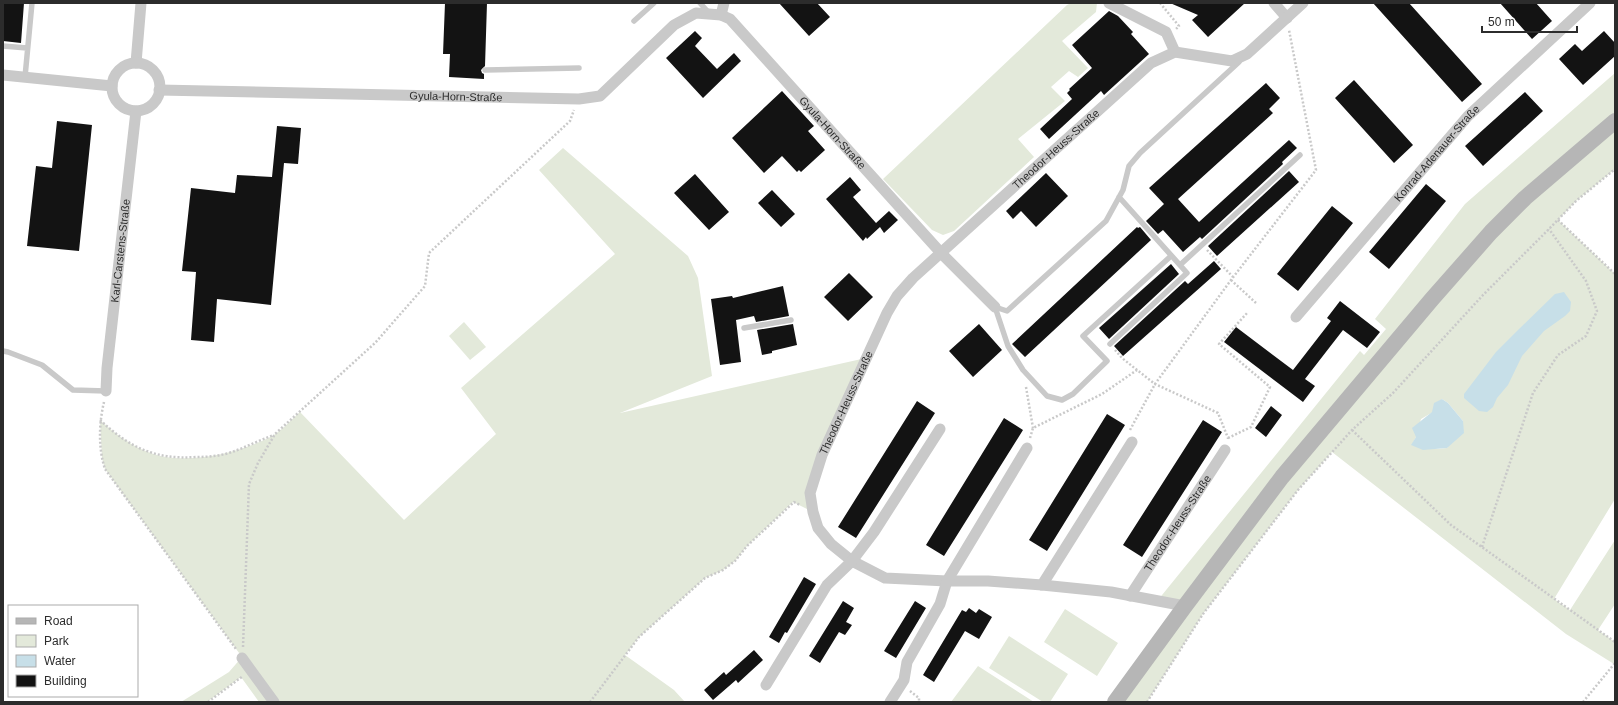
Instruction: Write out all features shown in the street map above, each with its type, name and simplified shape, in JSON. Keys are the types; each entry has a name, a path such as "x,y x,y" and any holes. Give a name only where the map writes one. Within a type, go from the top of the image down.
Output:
{"main road":[{"path":"1115,702 1185,606 1282,478 1432,299 1491,232 1525,198 1615,122"}],"street":[{"path":"136,63 141,3"},
{"path":"722,15 724,3"},
{"path":"1109,3 1166,32 1175,52 1232,61 1247,54 1303,3"},
{"path":"1274,3 1287,18"},
{"name":"Konrad-Adenauer-Straße","path":"1296,317 1468,116 1590,3"},
{"name":"Gyula-Horn-Straße","path":"159,90 579,99 600,96 674,25 696,13 722,15 730,19 941,253"},
{"name":"Theodor-Heuss-Straße","path":"1175,52 1151,63 913,278 897,296 887,313 822,455 810,493 813,512 818,528 831,544 852,561 885,578 988,581 1042,585 1111,592 1185,606"},
{"path":"136,63 145,65 155,74 159,81 159,90 154,102 149,107 136,111 127,109 120,105 114,98 112,86 115,76 120,69 127,65 136,63"},
{"path":"3,75 112,86"},
{"name":"Karl-Carstens-Straße","path":"106,391 107,368 136,111"},
{"path":"941,253 995,307"},
{"path":"766,685 827,585 852,561 874,532 940,429"},
{"path":"1042,585 1132,444"},
{"path":"890,702 904,680 907,662 940,604 947,581 1027,448"},
{"name":"Theodor-Heuss-Straße","path":"1130,596 1225,450"},
{"path":"242,658 274,702"}],"lane":[{"path":"24,77 32,3"},
{"path":"634,21 654,3"},
{"path":"700,3 709,13"},
{"path":"3,46 27,48"},
{"path":"995,307 1007,311 1106,221 1123,190 1130,166 1140,153 1247,54"},
{"path":"485,70 578,68"},
{"path":"1180,265 1300,155"},
{"path":"1110,344 1187,273 1119,198"},
{"path":"995,307 1008,346 1023,370 1047,396 1062,400 1073,394 1107,361 1083,336 1171,256"},
{"path":"744,328 791,320"},
{"path":"3,351 42,365 73,390 106,391"}],"path":[{"path":"1160,3 1179,26 1174,30 1179,32"},
{"path":"1132,444 1126,438 1156,384 1232,279 1316,170 1287,18"},
{"path":"242,658 249,484 258,463 275,434 375,344 426,286 429,253 570,121 579,99"},
{"path":"1146,702 1203,614 1298,490 1352,430 1393,393 1482,295 1550,229 1576,201 1615,169"},
{"path":"1558,220 1615,274"},
{"path":"1482,547 1533,393 1558,355 1586,336 1597,311 1586,282 1550,229"},
{"path":"1202,244 1232,279 1256,303"},
{"path":"1228,438 1251,428 1270,387 1218,344 1248,312"},
{"path":"1110,344 1122,358 1156,384 1218,413 1228,438 1225,450"},
{"path":"1023,370 1033,428 1027,448"},
{"path":"1033,428 1102,394 1137,370"},
{"path":"106,391 100,420 102,459 105,469 242,658"},
{"path":"100,420 112,431 130,443 148,453 168,458 210,457 224,454 275,434"},
{"path":"1352,430 1451,525 1615,642"},
{"path":"590,702 639,637 705,578 723,570 735,561 747,546 794,502 813,512"},
{"path":"1583,702 1615,662"},
{"path":"208,702 251,669"}],"green space":[{"path":"1071,3 1097,3 1096,12 1062,41 1088,68 1078,77 1069,71 1051,87 1065,101 1018,139 1034,157 954,231 943,235 932,230 883,179 1067,5"},
{"path":"1615,73 1615,169 1576,201 1558,220 1615,274 1615,499 1554,599 1570,610 1615,540 1615,604 1598,630 1615,642 1615,663 1614,664 1566,634 1332,452 1298,490 1203,614 1147,702 1115,702 1185,606 1158,600 1360,351 1364,355 1386,329 1375,319 1465,204","holes":["1442,399 1448,403 1463,421 1447,448 1436,449 1412,445 1421,419 1433,412"]},
{"path":"563,148 688,256 698,278 712,376 620,413 866,358 810,493 813,512 793,502 747,546 735,561 723,570 705,578 639,637 625,655 674,690 685,702 259,702 241,677 207,702 181,702 229,672 242,657 105,469 102,458 100,420 122,438 148,452 162,456 194,458 229,452 261,442 277,433 300,412 404,520 496,434 461,388 615,254 539,170"},
{"path":"464,322 486,347 470,360 449,336"},
{"path":"1065,609 1118,643 1097,676 1044,642"},
{"path":"1009,636 1068,674 1050,702 1043,702 989,668"},
{"path":"978,666 1034,702 951,702"}],"water":[{"path":"1564,292 1571,302 1570,311 1544,331 1522,356 1508,385 1497,398 1493,407 1487,412 1479,411 1464,398 1464,394 1496,352 1555,294"},
{"path":"1442,399 1448,403 1463,421 1464,433 1447,448 1423,450 1411,445 1416,437 1412,428 1432,412 1434,403"}],"building":[{"path":"3,3 24,3 21,43 3,41"},
{"path":"445,3 487,3 485,66 481,70 484,74 484,79 449,77 450,54 443,54"},
{"path":"779,3 817,3 830,17 809,36"},
{"path":"1170,3 1245,3 1208,37 1192,20 1198,15"},
{"path":"1373,3 1409,3 1482,84 1462,102"},
{"path":"1500,3 1536,3 1552,21 1532,39"},
{"path":"1109,11 1118,16 1133,32 1131,34 1149,54 1104,95 1101,91 1049,139 1040,129 1072,99 1067,93 1070,90 1069,89 1092,68 1072,45"},
{"path":"695,31 702,38 695,46 717,69 734,53 741,61 703,98 666,58"},
{"path":"1604,31 1615,43 1615,56 1583,85 1559,59 1575,44 1582,51"},
{"path":"1354,80 1413,145 1394,163 1335,98"},
{"path":"1266,83 1280,98 1269,109 1273,113 1178,199 1199,222 1289,140 1297,148 1282,162 1283,164 1202,239 1200,237 1183,252 1163,230 1158,234 1146,221 1164,204 1149,188"},
{"path":"782,91 814,126 808,131 825,150 801,172 799,170 797,172 782,156 764,173 732,138"},
{"path":"1525,92 1543,111 1483,166 1465,146"},
{"path":"57,121 92,125 79,251 27,246 36,166 52,168"},
{"path":"277,126 301,128 298,164 284,163 271,305 217,299 214,342 191,340 196,272 182,271 191,188 235,193 237,175 272,177"},
{"path":"1289,171 1299,182 1217,256 1208,246"},
{"path":"1046,173 1068,196 1036,227 1021,211 1013,219 1006,211"},
{"path":"695,174 729,212 709,230 674,193"},
{"path":"850,177 861,190 853,197 876,223 889,211 898,220 884,233 880,227 863,241 826,199"},
{"path":"1426,184 1446,201 1389,269 1369,252"},
{"path":"772,190 795,214 781,227 758,203"},
{"path":"1332,206 1353,223 1298,291 1277,274"},
{"path":"1137,227 1140,227 1151,240 1025,357 1012,344"},
{"path":"1214,261 1221,269 1123,356 1114,346 1185,281 1188,284"},
{"path":"1171,264 1179,274 1109,339 1099,328"},
{"path":"849,273 873,297 848,321 824,297"},
{"path":"783,286 789,316 756,322 754,316 736,320 741,362 720,365 711,299 732,296 733,298"},
{"path":"1340,301 1380,332 1367,348 1343,330 1305,379 1315,386 1303,402 1224,342 1236,327 1293,370 1331,321 1327,318"},
{"path":"793,324 797,345 762,355 757,330"},
{"path":"979,324 1002,350 973,377 949,351"},
{"path":"917,401 935,413 856,538 838,527"},
{"path":"1271,406 1282,415 1266,437 1255,428"},
{"path":"1107,414 1125,425 1047,551 1029,540"},
{"path":"1004,418 1023,430 944,556 926,545"},
{"path":"1203,420 1222,432 1142,557 1123,545"},
{"path":"804,577 816,584 787,633 785,632 779,643 769,637"},
{"path":"843,601 854,608 846,622 852,625 845,635 839,632 820,663 809,656"},
{"path":"915,601 926,608 896,658 884,651"},
{"path":"969,608 976,613 979,609 992,617 979,639 965,631 934,682 923,675 962,610 966,612"},
{"path":"754,650 763,660 738,683 736,680 713,700 704,690 724,672 726,675"}]}
